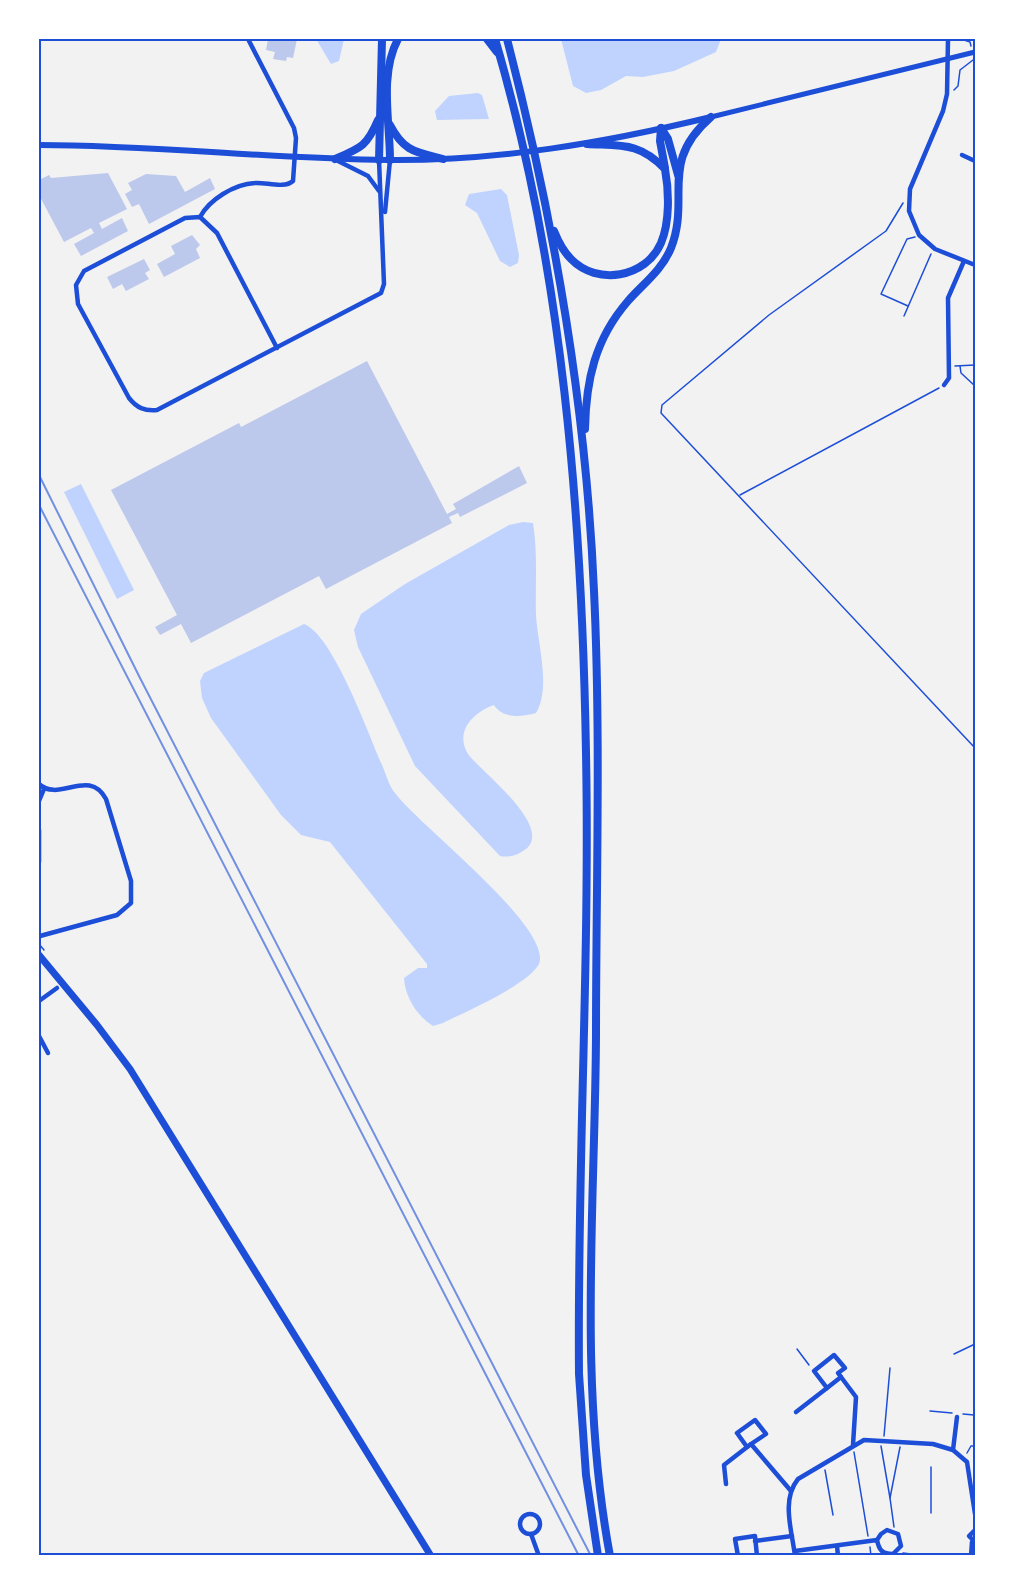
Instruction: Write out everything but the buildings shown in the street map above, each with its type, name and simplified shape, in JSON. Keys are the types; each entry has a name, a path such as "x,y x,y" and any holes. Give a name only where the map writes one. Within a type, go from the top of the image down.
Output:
{"highway":[{"path":"379,160 382,39"},
{"path":"390,160 387,73 391,52 398,39"},
{"path":"487,39 501,58"},
{"path":"495,39 525,157 550,292 572,467 581,593 586,754 578,1295 579,1374 586,1475 598,1556"},
{"path":"507,39 532,134 550,224 574,368 594,590 597,705 596,1079 590,1325 598,1474 610,1556"},
{"path":"335,159 361,148 369,140 380,116"},
{"path":"584,460 586,392 595,355 614,318 661,267 672,248 676,229 678,176 688,139 711,117"},
{"path":"389,122 398,141 410,150 443,159"},
{"path":"550,224 565,253 584,269 614,276 632,272 644,264 660,244 666,208 665,169 660,141 662,129"},
{"path":"662,129 668,139 678,176"},
{"path":"587,144 636,148 650,153 665,169"}],"main road":[{"path":"39,145 335,159 443,159 563,148 711,117"},
{"path":"39,955 97,1025 130,1070 431,1556"}],"street":[{"path":"200,217 206,206 241,185 253,183 287,185 292,181 296,138 294,128 248,39"},
{"path":"948,39 947,94 943,111 910,189 909,211 919,235 935,249 975,265"},
{"path":"711,117 975,52"},
{"path":"962,155 975,161"},
{"path":"335,159 368,176 380,193"},
{"path":"379,160 384,220"},
{"path":"277,348 217,233 200,217 185,218 84,271 76,285 78,304 129,398 135,406 156,410 277,348 381,293 384,284 384,220 390,160"},
{"path":"944,385 949,378 948,298 964,261"},
{"path":"39,784 44,789 55,790 81,784 97,788 103,794 131,881 131,903 117,915 40,936"},
{"path":"39,801 44,789"},
{"path":"39,830 39,862"},
{"path":"39,1001 57,988"},
{"path":"39,1036 48,1053"},
{"path":"827,1388 813,1371 834,1355 845,1368 838,1373 856,1397 853,1445"},
{"path":"796,1412 841,1377"},
{"path":"953,1450 957,1417"},
{"path":"726,1484 724,1466 749,1446 766,1434 755,1420 737,1433 749,1446 791,1491"},
{"path":"877,1540 795,1554 792,1536 788,1504 791,1491 798,1479 864,1440 933,1444 953,1450 967,1462 975,1514"},
{"path":"531,1534 538,1529 539,1523 534,1516 528,1515 523,1518 520,1526 523,1531 531,1534 539,1556"},
{"path":"887,1530 895,1531 901,1537 901,1546 893,1554 885,1554 878,1548 877,1540 887,1530"},
{"path":"971,1556 974,1542 969,1536 975,1530"},
{"path":"738,1556 735,1539 755,1536 757,1556"},
{"path":"756,1541 792,1536"},
{"path":"837,1546 838,1556"}],"path":[{"path":"961,39 970,42"},
{"path":"947,94 958,87 960,70 974,61"},
{"path":"910,189 897,216 886,231 802,289 662,405 661,413 975,748"},
{"path":"908,306 881,294 907,239 919,235"},
{"path":"904,316 935,249"},
{"path":"949,365 975,365"},
{"path":"960,366 961,373 975,386"},
{"path":"739,495 944,385"},
{"path":"954,1354 975,1344"},
{"path":"797,1349 813,1371"},
{"path":"890,1368 880,1450 895,1531"},
{"path":"930,1411 974,1415"},
{"path":"890,1498 901,1442"},
{"path":"853,1445 871,1556"},
{"path":"963,1459 971,1446 975,1446"},
{"path":"824,1463 833,1515"},
{"path":"931,1467 931,1514"},
{"path":"903,1553 927,1556"}],"water":[{"path":"316,39 344,39 339,61 331,64"},
{"path":"561,39 721,39 716,52 674,71 643,77 626,76 601,90 586,93 573,86"},
{"path":"478,93 482,95 489,119 437,120 435,111 449,96"},
{"path":"501,189 507,195 519,255 518,263 510,267 500,261 477,213 465,205 469,194"},
{"path":"81,484 134,590 117,599 64,492"},
{"path":"523,522 533,523 535,535 536,616 543,679 540,703 536,713 524,715 507,715 494,705 487,708 468,724 463,738 468,754 512,799 530,827 532,839 526,849 513,856 503,857 415,766 358,647 354,630 361,614 405,584 509,525"},
{"path":"304,624 315,632 338,665 393,790 409,809 503,899 536,943 540,960 527,977 498,996 443,1023 433,1026 422,1017 413,1005 405,985 404,978 418,968 427,968 427,964 330,842 301,835 281,815 211,718 202,698 200,681 204,673"}],"railway":[{"path":"39,475 139,676 591,1556"},
{"path":"39,505 579,1556"}]}
